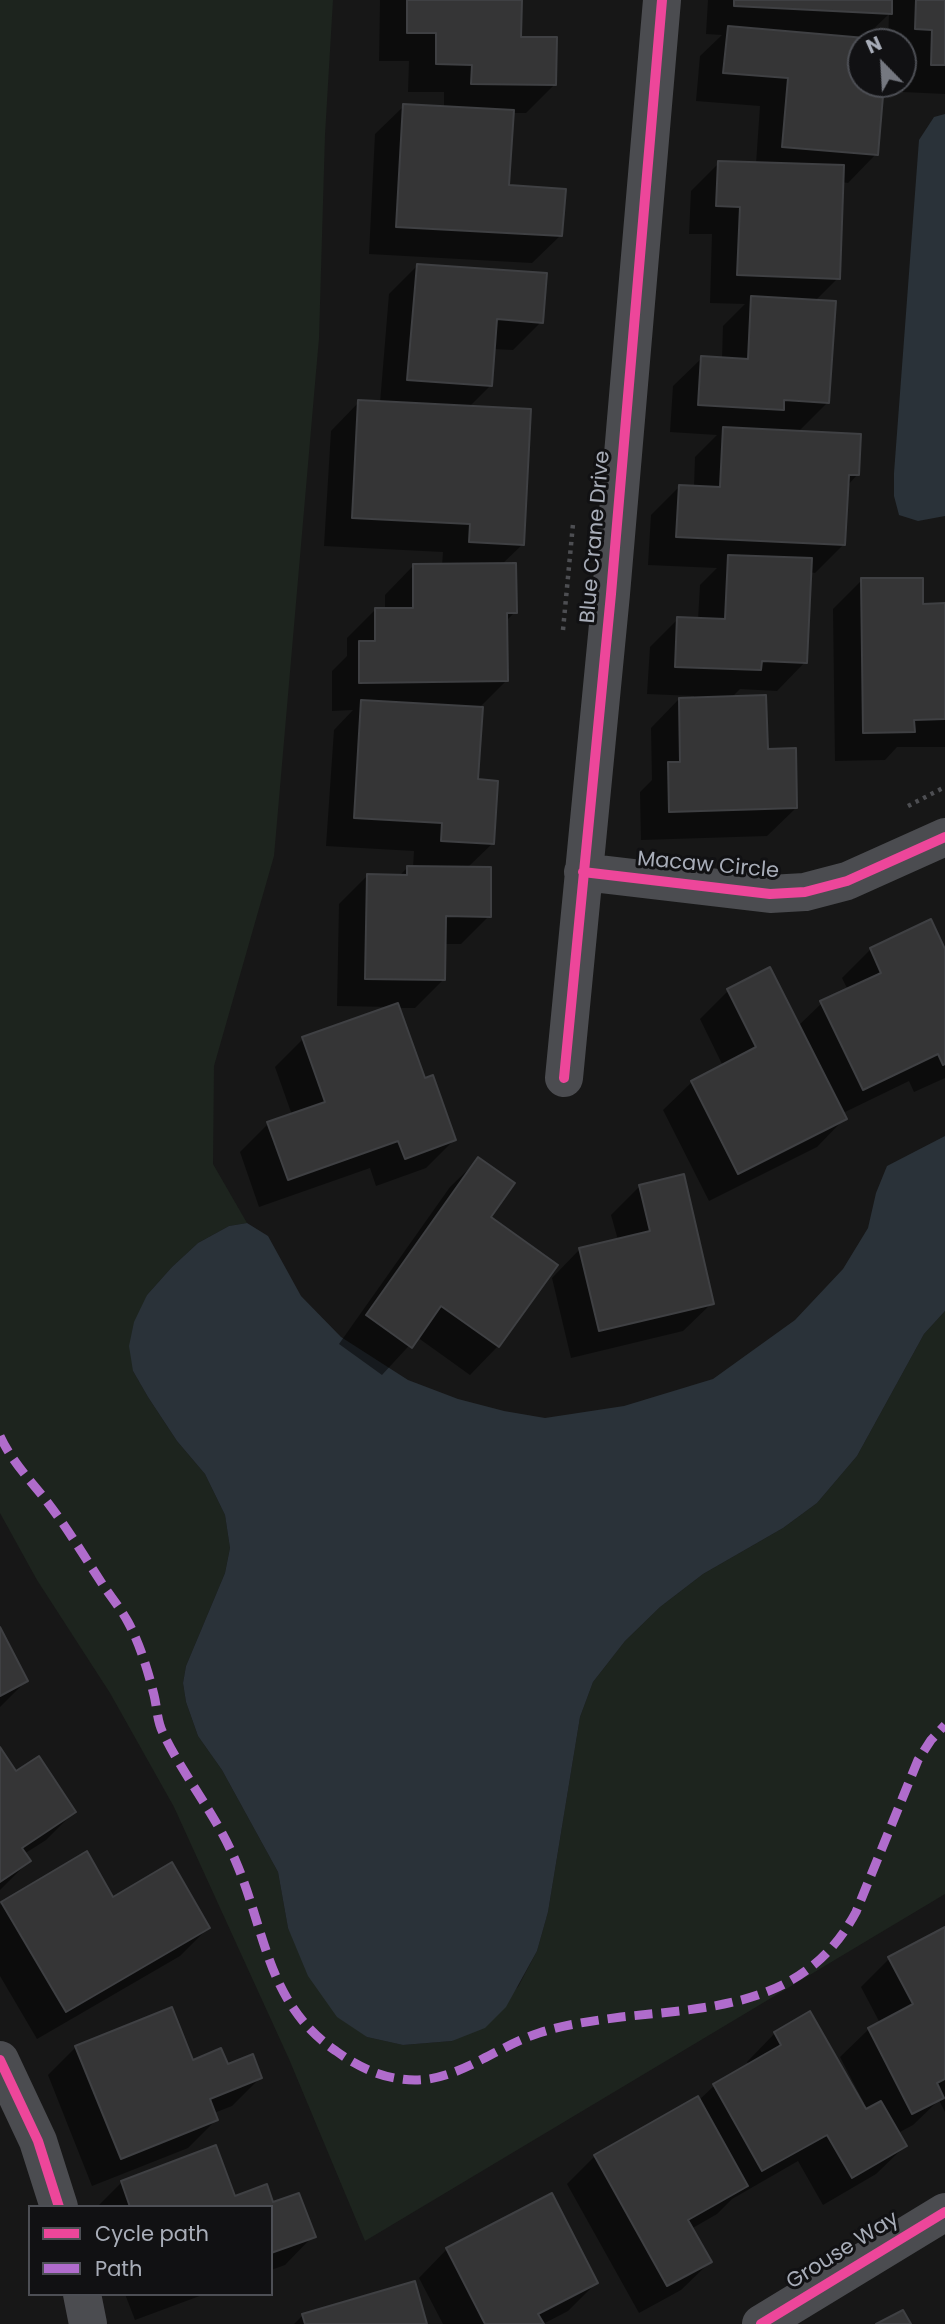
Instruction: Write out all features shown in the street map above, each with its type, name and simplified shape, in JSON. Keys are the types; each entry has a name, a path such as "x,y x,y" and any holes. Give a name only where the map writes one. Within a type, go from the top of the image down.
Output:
{"street":[{"name":"Blue Crane Drive","path":"564,1078 611,594 662,0"},
{"name":"Macaw Circle","path":"583,872 770,894 805,892 858,877 945,837"},
{"path":"0,2060 37,2141 59,2205"},
{"name":"Grouse Way","path":"761,2324 945,2212"},
{"path":"82,2296 88,2324"}],"path":[{"path":"563,637 574,515"},
{"path":"900,810 945,787"}],"shaded area":[{"path":"0,0 333,0 325,135 319,338 274,856 214,1066 213,1164 247,1223 229,1226 198,1243 147,1295 133,1371 177,1441 205,1474 225,1515 230,1548 225,1573 186,1666 183,1683 186,1702 198,1736 222,1770 278,1872 288,1928 367,2037 403,2045 452,2041 518,1987 537,1951 548,1912 580,1717 593,1682 625,1641 660,1607 703,1574 783,1528 817,1503 857,1456 924,1334 945,1311 945,1894 365,2241 289,2059 174,1807 110,1693 37,1580 0,1513"},
{"path":"945,114 945,516 918,521 899,515 894,496 894,473 919,140 934,117"},
{"path":"945,1136 945,1311 924,1334 857,1456 817,1503 783,1528 703,1574 660,1607 625,1641 593,1682 580,1717 548,1912 537,1951 506,2007 485,2028 452,2041 403,2045 367,2037 337,2017 308,1976 288,1928 278,1872 222,1770 198,1736 186,1702 183,1683 186,1666 225,1573 230,1548 225,1515 205,1474 177,1441 133,1371 129,1346 134,1322 147,1295 198,1243 229,1226 247,1223 268,1236 301,1296 341,1337 408,1380 458,1399 545,1418 624,1406 713,1379 795,1320 843,1269 868,1228 876,1193 887,1166"}],"building":[{"path":"407,0 522,0 521,37 557,37 556,85 471,84 472,65 436,64 436,33 407,33"},
{"path":"734,0 892,0 892,14 734,6"},
{"path":"916,0 945,0 945,65 931,65 932,30 915,28"},
{"path":"728,26 847,36 847,98 883,98 878,155 782,147 788,78 723,73"},
{"path":"403,104 514,110 509,185 566,189 562,236 396,227"},
{"path":"718,161 844,165 840,279 737,275 740,207 716,206"},
{"path":"417,264 547,273 543,323 497,319 492,386 407,380"},
{"path":"751,296 836,301 829,403 784,400 784,410 698,405 701,356 748,359"},
{"path":"358,400 531,409 524,545 469,542 470,524 352,518"},
{"path":"723,427 861,434 859,475 849,475 845,545 676,537 679,485 720,487"},
{"path":"728,555 812,558 807,663 762,661 761,670 675,667 677,617 725,619"},
{"path":"516,563 517,613 507,613 508,681 359,683 359,641 375,641 375,608 413,608 413,564"},
{"path":"861,578 923,578 923,604 945,603 945,719 914,720 915,732 863,733"},
{"path":"766,695 768,749 796,748 797,808 669,812 668,762 680,762 679,698"},
{"path":"361,700 483,707 478,779 498,781 494,844 441,841 442,823 354,818"},
{"path":"407,866 491,867 491,917 446,916 445,980 365,979 367,874 407,875"},
{"path":"931,919 945,949 945,1064 943,1065 938,1054 863,1090 820,1001 881,973 870,948"},
{"path":"770,967 847,1119 738,1174 691,1081 756,1047 727,989"},
{"path":"398,1003 425,1078 433,1075 456,1140 405,1159 398,1141 288,1180 267,1122 325,1102 302,1037"},
{"path":"478,1157 515,1183 491,1217 558,1265 499,1347 441,1306 412,1348 366,1315"},
{"path":"684,1174 714,1304 599,1331 579,1248 650,1231 639,1185"},
{"path":"0,1627 28,1681 0,1696"},
{"path":"0,1747 16,1771 39,1756 76,1812 22,1848 31,1861 0,1882"},
{"path":"87,1851 113,1897 172,1862 210,1928 66,2012 1,1902"},
{"path":"945,1927 945,2079 937,2083 944,2098 912,2114 868,2028 913,2004 888,1957"},
{"path":"172,2007 193,2060 221,2048 228,2064 253,2054 262,2078 210,2099 218,2120 121,2159 75,2046"},
{"path":"810,2011 866,2109 881,2101 907,2146 852,2178 827,2135 762,2171 713,2084 781,2045 774,2032"},
{"path":"698,2096 748,2186 688,2220 712,2262 667,2286 594,2155"},
{"path":"216,2145 235,2196 267,2184 273,2202 299,2193 316,2237 273,2252 273,2205 129,2205 121,2181"},
{"path":"552,2193 598,2283 538,2314 544,2324 485,2324 446,2248"},
{"path":"415,2281 427,2324 305,2324 302,2314"},
{"path":"903,2310 911,2324 876,2324"}],"marked path":[{"path":"0,1436 128,1622 146,1667 161,1728 228,1845 246,1888 271,1965 295,2011 313,2032 336,2051 383,2075 420,2080 437,2077 472,2065 549,2030 600,2020 723,2004 755,1996 784,1984 811,1967 835,1943 856,1912 918,1760 945,1725"}],"cycle path":[{"path":"564,1078 611,594 662,0"},
{"path":"583,872 770,894 805,892 847,881 945,837"},
{"path":"0,2060 38,2141 58,2205"},
{"path":"761,2324 945,2212"}]}
